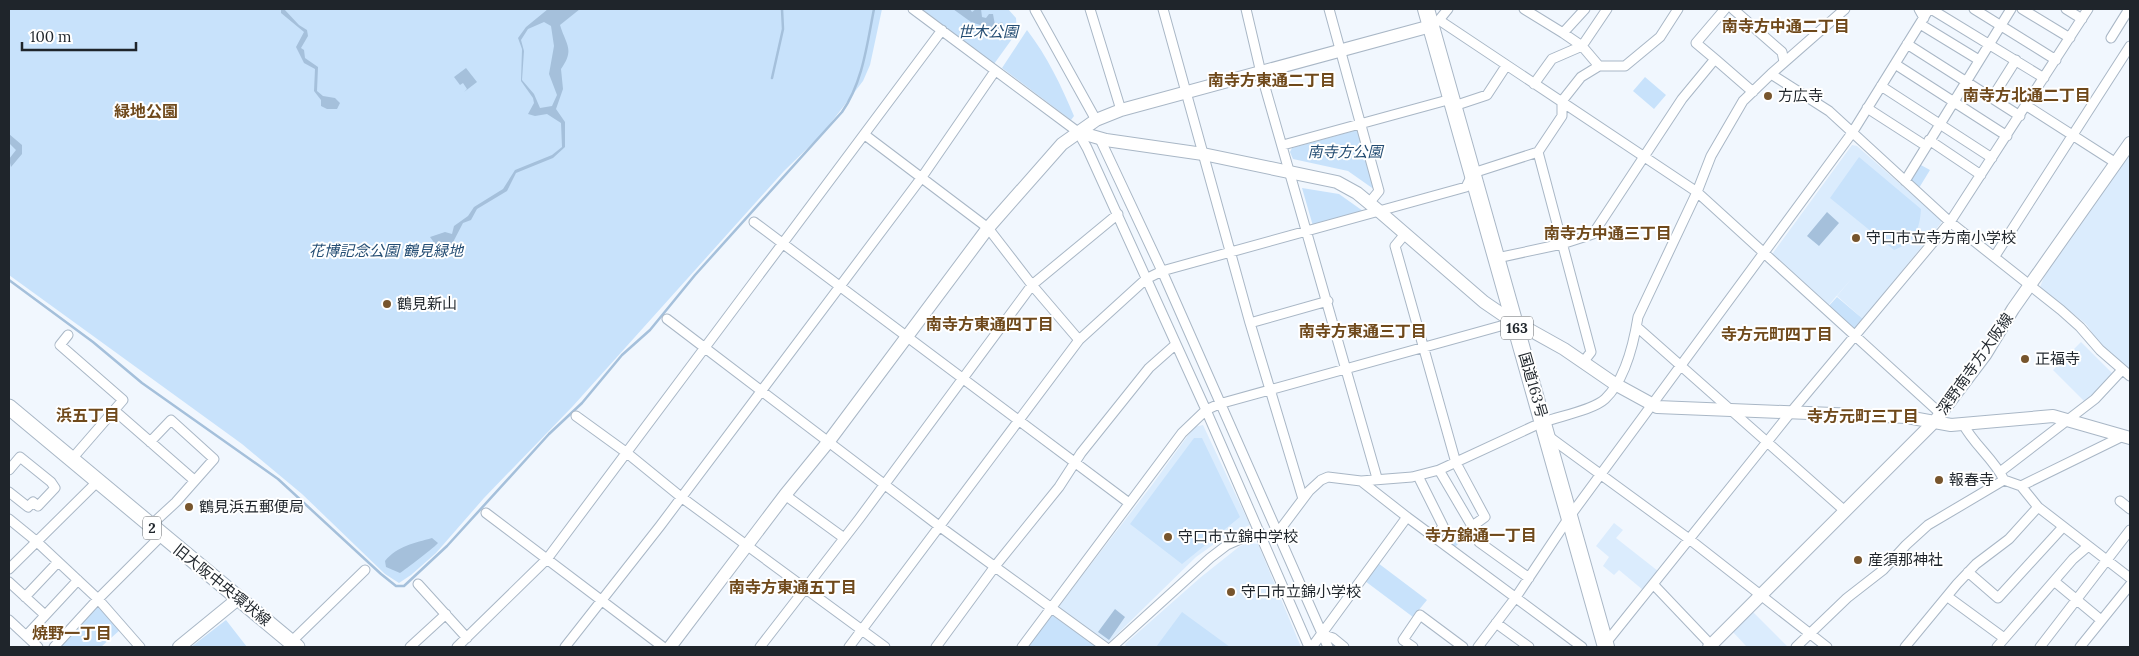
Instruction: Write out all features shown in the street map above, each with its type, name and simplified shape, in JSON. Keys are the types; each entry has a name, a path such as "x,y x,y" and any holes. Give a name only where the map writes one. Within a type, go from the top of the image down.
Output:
{"highway":[{"name":"国道163号","path":"1417,9 1431,25"},
{"name":"国道163号","path":"1426,9 1449,104 1508,320 1542,428 1566,522 1602,646"},
{"name":"国道163号","path":"1470,180 1497,258 1508,320"}],"main road":[{"name":"旧大阪中央環状線","path":"9,407 155,531 294,645"}],"street":[{"path":"913,9 1078,132 1100,139 1203,154 1289,170 1337,182 1370,203 1484,302 1508,320 1584,362 1615,384 1653,406 1938,417 1963,424 2053,416 2126,437"},
{"path":"1090,9 1121,110"},
{"path":"1163,9 1250,323 1303,499"},
{"path":"1246,9 1261,73 1328,301 1377,478"},
{"path":"1329,9 1379,191 1370,203"},
{"path":"670,647 785,495 829,441 988,228 1062,144 1096,120 1121,110 1186,94 1431,25 1448,9"},
{"path":"1524,9 1582,46 1598,66"},
{"path":"1563,33 1585,9"},
{"path":"1534,84 1552,58 1582,46 1607,9"},
{"path":"849,647 1079,340 1146,279 1162,272 1380,212 1470,180 1538,152 1562,116 1562,102 1581,77 1598,66 1625,66 1660,37 1678,9"},
{"path":"1725,9 1696,43 1752,92"},
{"path":"1276,535 1303,499 1321,480 1328,477 1361,480 1418,476 1440,470 1542,428 1605,399 1622,372 1637,327 1638,317 1697,192 1711,156 1743,101 1845,9"},
{"path":"1919,9 1922,21 1978,60"},
{"path":"1478,647 1516,597 1566,522 1852,133 1930,9 2044,78"},
{"path":"1974,9 2056,60"},
{"path":"1905,181 2011,9"},
{"path":"2022,9 2070,38"},
{"path":"2066,9 2082,19"},
{"path":"1602,646 1853,336 1950,222 2027,106 2088,9"},
{"path":"2111,38 2130,9"},
{"path":"1036,10 1064,57 1088,109 1096,120"},
{"path":"1735,10 1782,52 1784,62"},
{"path":"1431,25 1506,66 1697,192 1938,417"},
{"path":"457,647 467,642 547,559 706,349 942,30"},
{"path":"1907,44 2020,116"},
{"path":"1995,256 2130,46"},
{"path":"1497,258 1562,244 1593,234 1682,99 1715,59"},
{"path":"1992,98 2016,60"},
{"path":"1895,64 2007,136"},
{"path":"1283,145 1487,95 1506,66"},
{"path":"565,647 922,177 995,70"},
{"path":"1771,74 1829,111 1950,222 1995,256 2080,327 2100,350 2130,376"},
{"path":"1881,86 1992,158"},
{"path":"2027,106 2116,164"},
{"path":"1867,108 1981,175"},
{"path":"1078,132 1118,214 1310,647 1407,517"},
{"path":"865,136 988,228 1032,285 1079,340"},
{"path":"1100,139 1162,272 1276,535 1328,647"},
{"name":"深野南寺方大阪線","path":"1710,646 1938,417 1984,355 2013,309 2130,143"},
{"path":"1538,152 1591,352 1584,362"},
{"path":"760,647 963,380 1032,285 1118,214"},
{"path":"754,222 841,285 963,380 1129,503"},
{"path":"1405,234 1395,246 1456,464 1485,517 1471,527"},
{"path":"1250,323 1328,301"},
{"path":"667,319 885,483 939,526 996,565 1050,609 1105,647"},
{"path":"1022,647 1182,433 1206,410 1270,388 1423,347 1508,320"},
{"path":"1637,327 1845,511"},
{"path":"68,335 60,345 123,400 71,460"},
{"path":"936,647 996,565 1059,488 1074,462 1149,368 1175,345"},
{"path":"1796,647 1847,598 1882,570 1906,544 1928,525 2002,476 2067,419 2095,399 2122,370"},
{"path":"115,411 194,480"},
{"path":"576,416 627,453 680,497 885,647"},
{"path":"54,647 98,599 155,531 194,480 214,459 171,420 150,442"},
{"path":"1963,424 1977,446 2002,476 2021,486 2038,507 2130,578"},
{"path":"1542,428 1601,475 1762,594 1809,634 1828,647"},
{"path":"2021,486 2126,437"},
{"path":"9,470 20,457 51,482 55,488 38,506 33,502 28,507 9,492"},
{"path":"1440,470 1480,542 1529,578"},
{"path":"1418,476 1443,526 1434,538"},
{"path":"1361,480 1434,538 1582,647"},
{"path":"9,569 97,482"},
{"path":"785,495 844,538"},
{"path":"2120,501 2130,509"},
{"path":"1905,647 1968,572 2009,539 2038,507"},
{"path":"486,513 663,647"},
{"path":"9,519 36,541 98,599 140,647"},
{"path":"1968,572 1998,598 2063,527"},
{"path":"2040,647 2130,530"},
{"path":"1112,647 1210,558 1227,545 1259,531"},
{"path":"1997,647 2054,581 2088,547"},
{"path":"25,597 58,562"},
{"path":"294,645 365,570"},
{"path":"26,636 78,580"},
{"path":"2054,581 2101,620"},
{"path":"9,582 45,615"},
{"path":"418,584 446,614 467,642"},
{"path":"1652,584 1710,646"},
{"path":"2080,647 2130,585"},
{"path":"1948,597 2004,638"},
{"path":"179,647 239,598"},
{"path":"410,647 446,614"},
{"path":"1413,647 1403,640 1420,615 1463,647"},
{"path":"9,620 38,647"},
{"path":"1496,623 1524,646"},
{"path":"1321,634 1333,638 1344,647"}],"shaded area":[{"path":"281,9 284,9 299,25 307,30 308,36 301,48 304,50 305,58 318,67 317,91 323,96 335,98 340,103 337,109 327,109 321,106 321,100 314,91 315,69 304,63 296,47 304,32 281,13"},
{"path":"548,9 580,9 560,25 567,42 568,56 561,69 563,89 556,109 565,122 565,147 553,158 516,173 507,191 477,209 471,220 463,223 450,248 440,251 430,237 445,232 452,234 454,226 468,216 474,207 503,189 515,170 552,155 562,147 561,123 547,114 535,116 528,114 534,103 533,98 521,81 522,49 518,38 526,27","holes":["544,22 551,26 554,46 549,74 557,95 552,106 540,108 534,94 522,80 524,51 521,40 528,29"]},
{"path":"953,9 970,9 972,12 976,9 981,9 982,17 986,18 989,14 993,14 995,25 1002,22 1004,26 993,34 989,34 986,27 971,22"},
{"path":"466,68 477,82 464,92 467,89 463,83 460,85 454,77"},
{"path":"9,134 22,145 22,154 11,167 9,159 16,150 9,143"},
{"name":"守口市立寺方南小学校","path":"1852,145 1857,146 1941,220 1941,223 1863,319 1837,296 1853,277 1827,307 1770,257"},
{"path":"2130,149 2130,370 2102,347 2086,324 2040,287 2044,277"},
{"path":"1827,212 1839,223 1819,246 1807,236"},
{"path":"2081,342 2113,374 2085,402 2053,370"},
{"name":"守口市立錦中学校","path":"1203,425 1250,525 1231,532 1196,557 1107,644 1058,607 1194,427"},
{"path":"1614,523 1623,530 1616,538 1658,571 1643,590 1619,570 1614,575 1603,566 1609,557 1596,546"},
{"path":"432,538 438,543 400,573 386,567 385,561 395,552"},
{"name":"守口市立錦小学校","path":"1250,543 1258,544 1301,647 1126,647 1125,644 1201,577 1240,546"},
{"path":"1115,609 1125,617 1109,640 1098,632"},
{"path":"1752,611 1788,647 1747,647 1732,631"}],"green space":[{"name":"花博記念公園 鶴見緑地","path":"9,9 882,9 870,65 863,81 823,133 784,171 573,406 484,498 436,553 399,583 385,574 302,494 242,444 9,275"},
{"name":"世木公園","path":"922,9 1008,9 1016,18 1017,32 994,64"},
{"path":"1027,30 1059,82 1074,116 1071,120 1002,68"},
{"path":"1645,77 1666,95 1654,109 1633,91"},
{"name":"南寺方公園","path":"1357,130 1375,190 1348,171 1293,159 1290,152 1292,148"},
{"path":"1859,157 1921,209 1915,234 1907,243 1894,250 1830,198"},
{"path":"1919,164 1930,170 1919,188 1912,181 1912,175"},
{"path":"1302,188 1339,194 1363,211 1313,226"},
{"path":"1837,297 1863,319 1854,329 1851,329 1827,308"},
{"path":"1194,438 1202,438 1240,517 1182,564 1130,524"},
{"path":"1458,527 1464,538 1453,549 1445,542"},
{"path":"1378,563 1427,600 1413,617 1365,581"},
{"path":"100,606 121,629 101,647 58,647 95,607"},
{"path":"1182,612 1230,647 1156,647"},
{"path":"1052,615 1097,647 1027,647"},
{"path":"226,620 247,647 191,647"}],"waterway":[{"path":"772,78 783,29 782,9"},
{"path":"9,280 93,342 142,383 278,479 381,574 396,586 404,586 447,546 549,434 582,403 622,355 650,330 695,275 842,112 860,75 874,9"}],"place":[{"name":"方広寺","path":"1768,96"},
{"name":"守口市立寺方南小学校","path":"1856,238"},
{"name":"鶴見新山","path":"387,304"},
{"name":"正福寺","path":"2025,359"},
{"name":"報春寺","path":"1939,480"},
{"name":"鶴見浜五郵便局","path":"189,507"},
{"name":"守口市立錦中学校","path":"1168,537"},
{"name":"産須那神社","path":"1858,560"},
{"name":"守口市立錦小学校","path":"1231,592"}],"district":[{"name":"南寺方中通二丁目","path":"1786,26"},
{"name":"南寺方東通二丁目","path":"1272,80"},
{"name":"南寺方北通二丁目","path":"2027,95"},
{"name":"緑地公園","path":"146,111"},
{"name":"南寺方中通三丁目","path":"1608,233"},
{"name":"南寺方東通四丁目","path":"990,324"},
{"name":"南寺方東通三丁目","path":"1363,331"},
{"name":"寺方元町四丁目","path":"1777,334"},
{"name":"浜五丁目","path":"88,415"},
{"name":"寺方元町三丁目","path":"1863,416"},
{"name":"寺方錦通一丁目","path":"1481,535"},
{"name":"南寺方東通五丁目","path":"793,587"},
{"name":"焼野一丁目","path":"72,633"}]}
